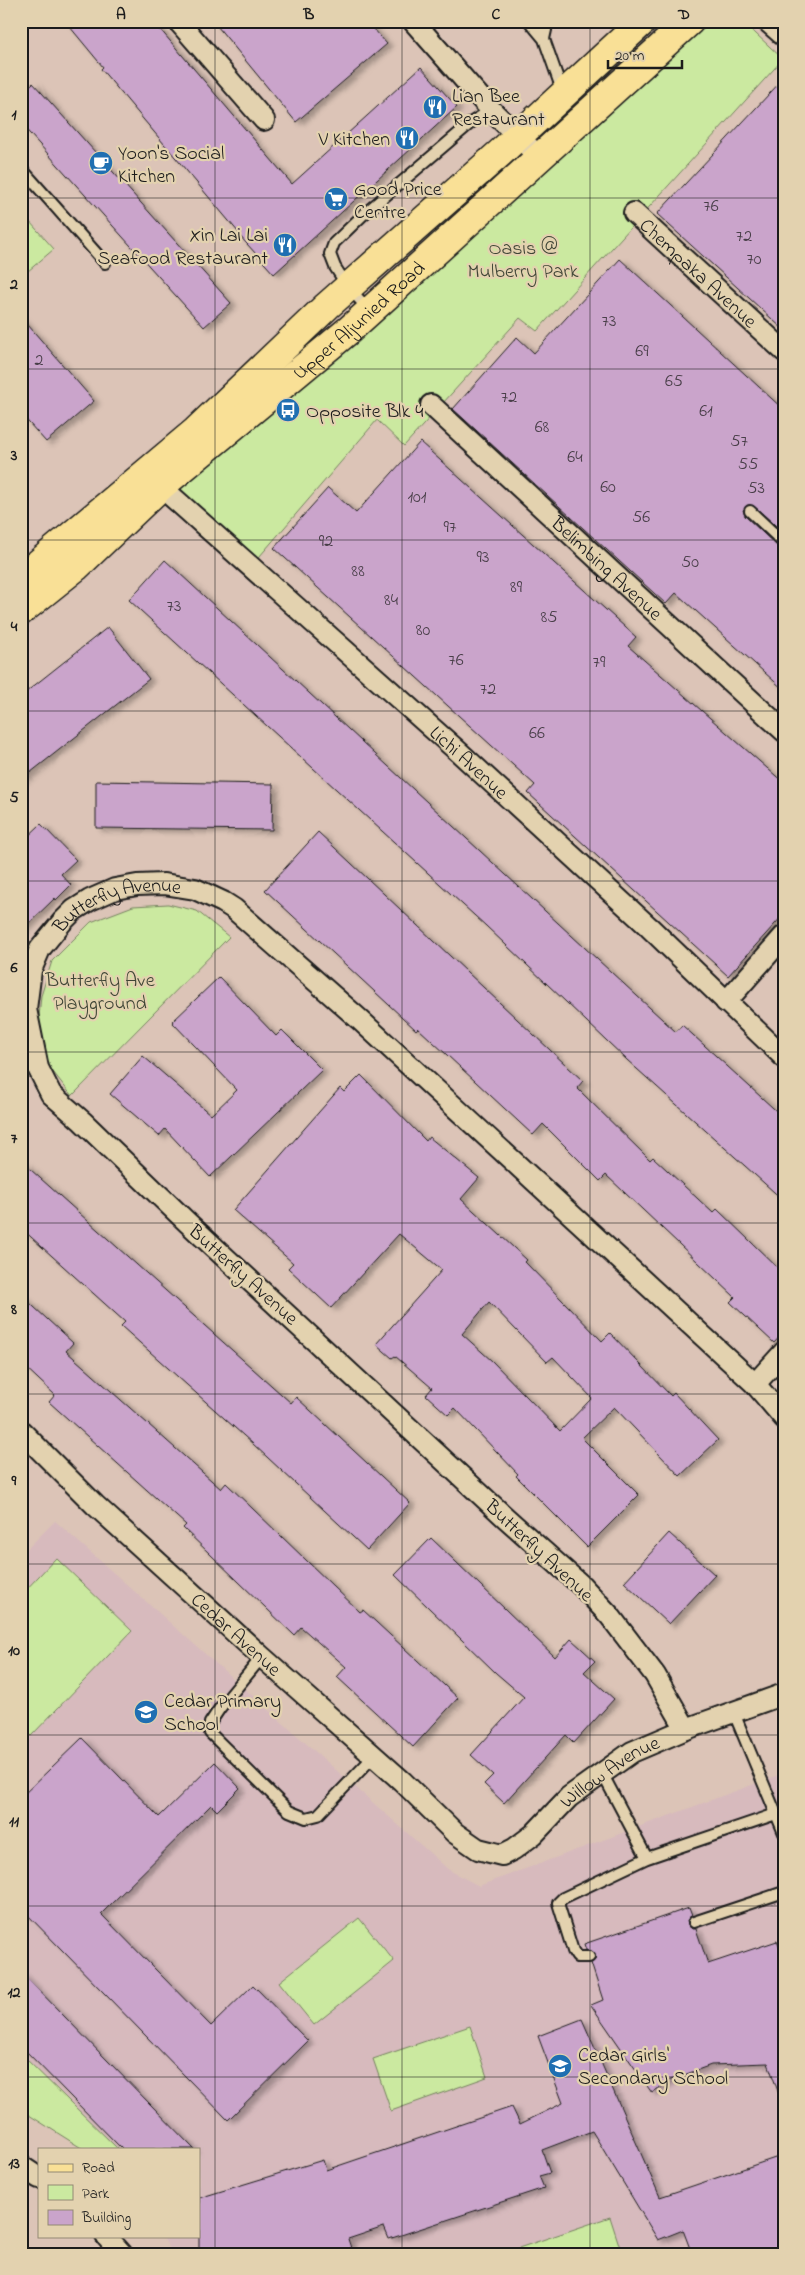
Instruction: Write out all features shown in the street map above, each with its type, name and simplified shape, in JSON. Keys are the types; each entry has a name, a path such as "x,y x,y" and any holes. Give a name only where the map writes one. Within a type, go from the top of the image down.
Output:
{"main road":[{"name":"Upper Aljunied Road","path":"21,578 47,555 154,481 278,390 370,311 690,21"},
{"name":"Upper Aljunied Road","path":"21,611 76,567 154,481 196,431 348,287 564,94 634,24"}],"street":[{"path":"178,21 264,120"},
{"path":"413,21 491,110 540,158"},
{"path":"767,21 784,36"},
{"name":"Chempaka Avenue","path":"634,213 784,351"},
{"name":"Belimbing Avenue","path":"431,405 784,731"},
{"name":"Lichi Avenue","path":"154,481 460,753 649,927 784,1057"},
{"name":"Butterfly Avenue","path":"686,1729 655,1674 610,1616 582,1586 506,1518 51,1094 38,1068 26,1009 31,970 40,950 74,910 90,900 115,889 137,885 164,884 195,889 223,902 253,925 359,1019 755,1384 784,1418"},
{"path":"726,1002 784,936"},
{"path":"755,1384 784,1352"},
{"name":"Cedar Avenue","path":"21,1431 95,1505 373,1757 402,1781 455,1832"},
{"name":"Willow Avenue","path":"455,1832 478,1849 502,1855 525,1842 569,1797 632,1752 686,1729 784,1694"},
{"path":"21,2166 38,2177"},
{"path":"108,2238 122,2254"}],"lane":[{"path":"528,21 545,34 564,94"},
{"path":"370,311 348,287 335,267 330,254 334,243 363,214 472,122 491,110"},
{"path":"21,168 105,263"},
{"path":"750,512 784,543"},
{"path":"262,1657 210,1723 210,1733 289,1811 306,1818 318,1815 373,1757"},
{"path":"734,1713 784,1832"},
{"path":"602,1773 647,1858"},
{"path":"589,1957 577,1957 573,1952 558,1903 563,1898 647,1858 776,1814"},
{"path":"694,1922 784,1892"}],"shaded area":[{"path":"55,1521 449,1870 479,1886 784,1773 784,2254 173,2254 163,2238 200,2238 200,2148 117,2148 21,2054 21,1555"}],"green space":[{"name":"Oasis @ Mulberry Park","path":"700,21 742,21 783,59 537,331 520,318 404,446 377,420 253,564 175,491"},
{"path":"21,212 54,249 21,277"},
{"name":"Butterfly Ave Playground","path":"168,904 197,911 229,937 72,1096 50,1068 44,1053 39,1017 41,996 52,961 91,922 133,906"},
{"path":"56,1558 132,1631 31,1736 21,1727 21,1595"},
{"path":"359,1918 394,1961 314,2025 279,1982"},
{"path":"470,2026 487,2077 391,2111 373,2059"},
{"path":"21,2054 117,2148 81,2148 21,2110"},
{"path":"610,2217 622,2254 504,2253"}],"building":[{"path":"65,21 153,21 292,184 421,67 457,107 274,274 238,234 101,69 103,67"},
{"path":"213,21 367,21 387,44 296,122"},
{"path":"784,78 784,330 657,214"},
{"path":"33,83 231,303 204,327 21,124 21,94"},
{"path":"620,259 784,410 784,533 754,506 748,505 743,510 745,516 779,548 784,550 784,690 676,593 666,604 453,409 517,337 534,353"},
{"path":"21,317 94,401 46,442 21,414"},
{"path":"420,442 636,637 628,646 784,783 784,914 728,976 528,793 535,785 274,548 328,488 356,513"},
{"path":"165,560 676,1032 682,1025 784,1118 784,1201 627,1060 486,926 129,600"},
{"path":"108,627 149,679 21,780 21,696"},
{"path":"96,781 273,784 272,830 96,828"},
{"path":"41,824 76,860 61,874 71,885 21,931 21,843"},
{"path":"318,832 583,1081 577,1088 650,1160 653,1157 713,1213 717,1209 784,1274 784,1332 774,1343 730,1302 735,1297 606,1175 600,1181 543,1124 533,1135 265,890"},
{"path":"219,977 276,1036 282,1030 322,1070 210,1177 165,1129 159,1136 110,1094 143,1056 211,1115 237,1090 172,1022"},
{"path":"361,1075 426,1141 429,1137 479,1178 461,1199 527,1260 525,1262 602,1341 610,1333 671,1396 674,1393 718,1440 680,1476 614,1407 582,1438 639,1495 587,1547 516,1476 518,1474 455,1408 448,1415 426,1395 432,1388 395,1356 392,1358 376,1344 442,1270 399,1234 331,1308 288,1268 293,1263 233,1210 340,1088 344,1092","holes":["489,1302 547,1362 553,1357 592,1398 560,1431 492,1361 462,1334"]},
{"path":"21,1161 291,1403 296,1397 410,1503 367,1550 253,1444 121,1326 125,1322 21,1228"},
{"path":"21,1295 73,1343 66,1351 221,1489 226,1483 360,1612 363,1610 458,1698 413,1747 337,1677 346,1667 301,1627 294,1635 183,1528 186,1525 49,1402 55,1395 21,1363"},
{"path":"669,1533 715,1575 669,1624 624,1582"},
{"path":"431,1538 555,1657 571,1639 595,1661 584,1672 614,1699 574,1743 566,1735 504,1803 484,1784 493,1775 471,1755 524,1697 496,1673 395,1575"},
{"path":"82,1738 159,1817 215,1762 240,1788 217,1811 211,1805 101,1914 211,2026 253,1985 308,2041 228,2120 21,1908 21,1797"},
{"path":"689,1908 692,1916 687,1920 688,1925 692,1929 696,1929 708,1964 777,1941 784,1960 784,2100 781,2100 768,2063 711,2065 668,2081 652,2093 591,2005 603,2000 591,1963 595,1960 595,1954 586,1950 584,1944"},
{"path":"21,1972 193,2148 121,2148 21,2046"},
{"path":"582,2019 660,2197 784,2155 784,2254 692,2254 683,2230 658,2240 592,2131 542,2150 550,2173 539,2176 544,2188 389,2239 384,2227 348,2239 353,2254 199,2254 200,2198 323,2160 326,2170 512,2107 520,2124 563,2103 538,2036"}],"place":[{"name":"Lian Bee Restaurant","path":"435,107"},
{"name":"V Kitchen","path":"407,138"},
{"name":"Yoon's Social Kitchen","path":"101,163"},
{"name":"Good Price Centre","path":"336,199"},
{"name":"Xin Lai Lai Seafood Restaurant","path":"285,245"},
{"name":"Opposite Blk 4","path":"288,410"},
{"name":"Cedar Primary School","path":"146,1712"},
{"name":"Cedar Girls' Secondary School","path":"560,2066"}]}
